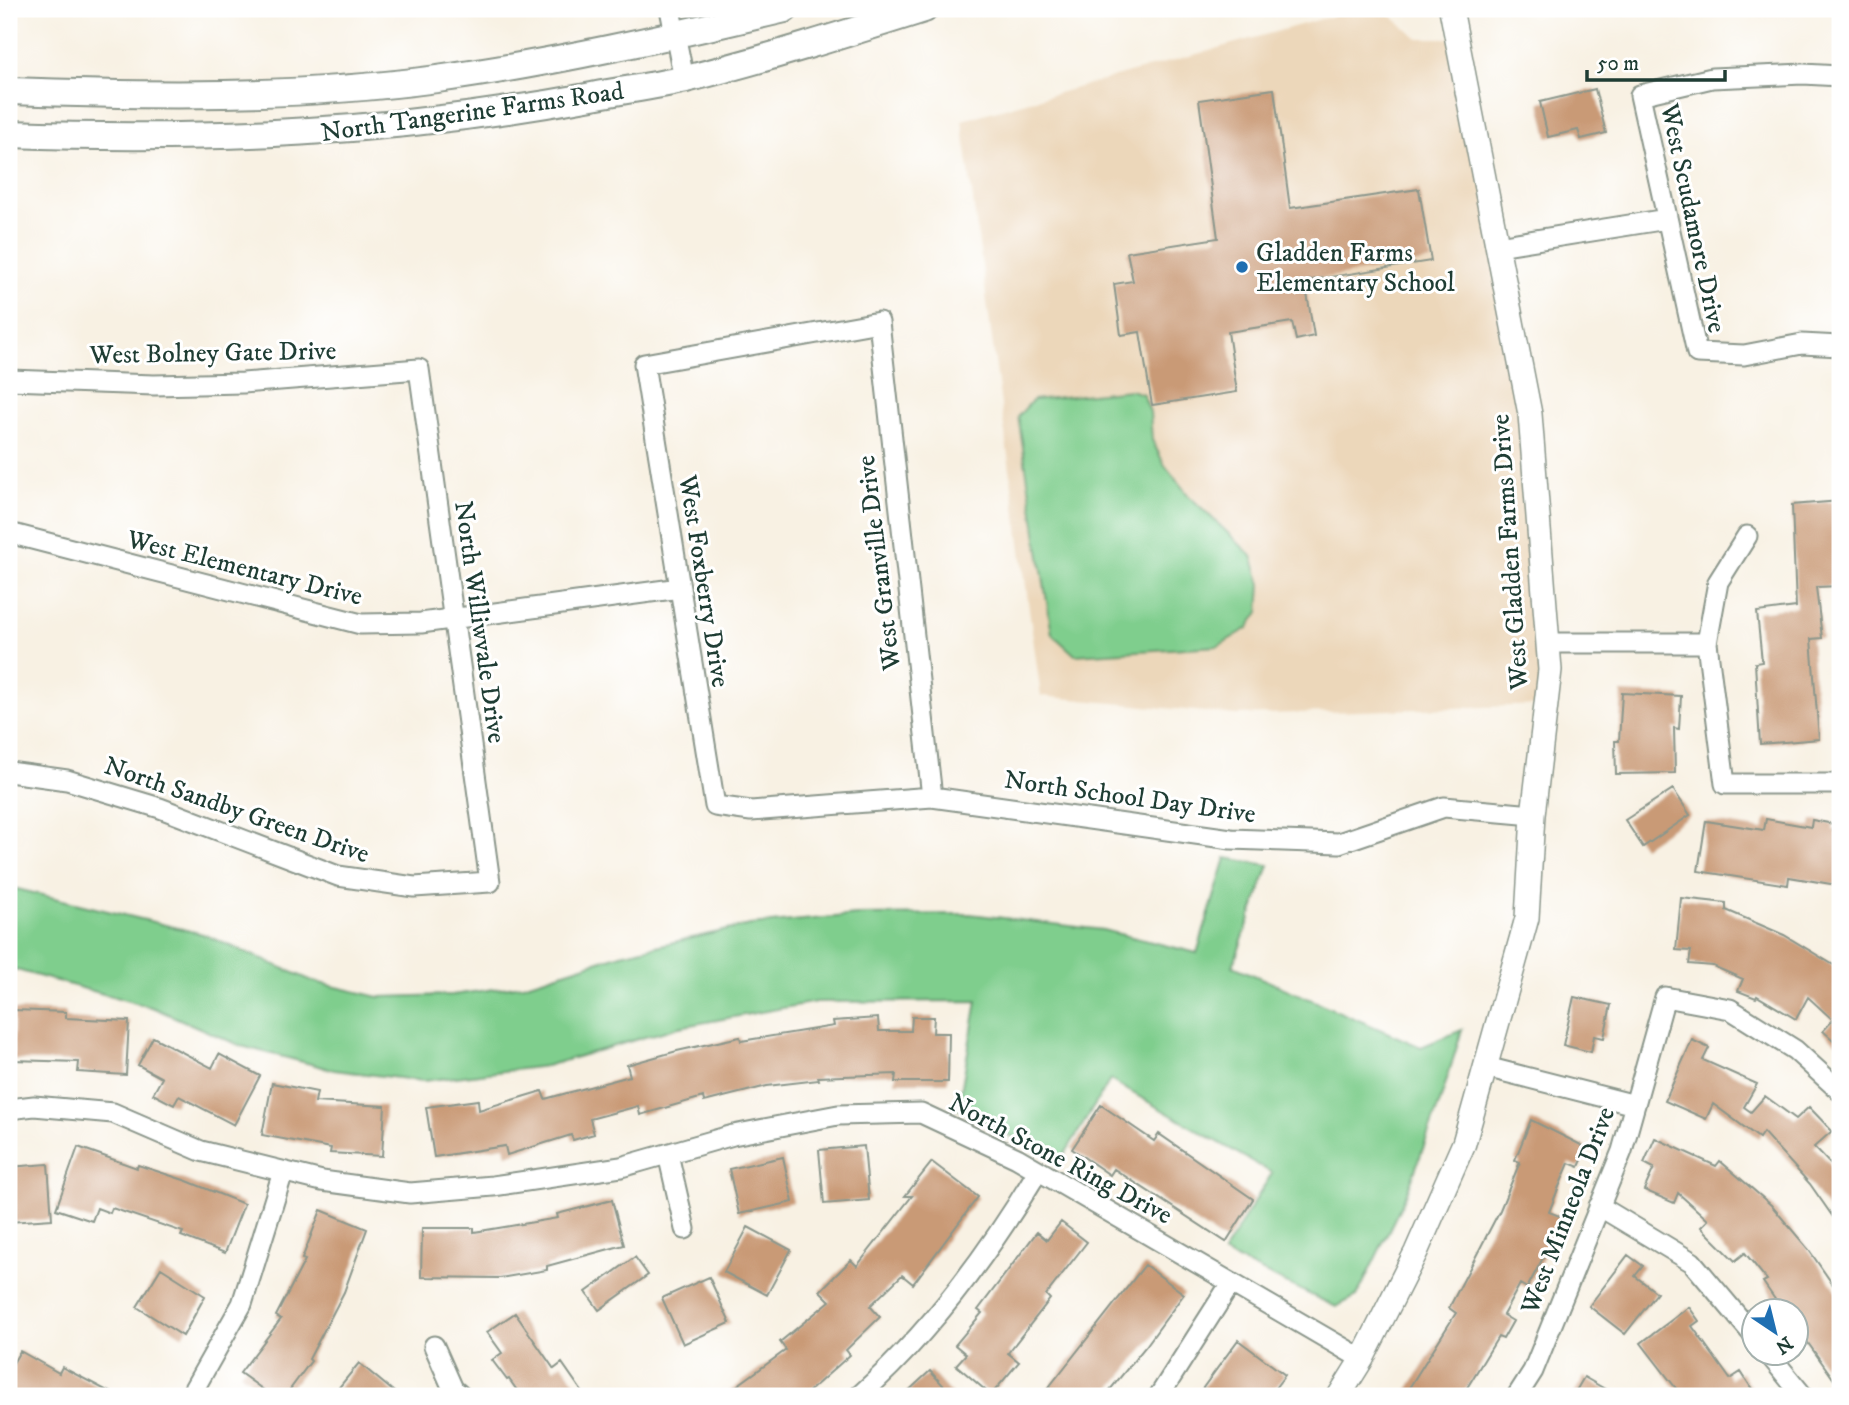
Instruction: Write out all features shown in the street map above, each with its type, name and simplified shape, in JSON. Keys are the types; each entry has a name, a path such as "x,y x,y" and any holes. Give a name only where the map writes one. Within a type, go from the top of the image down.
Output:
{"main road":[{"name":"North Tangerine Farms Road","path":"9,91 142,96 318,90 435,79 676,34 785,9"},
{"name":"North Tangerine Farms Road","path":"9,134 141,138 310,134 453,119 684,79 803,47 924,9"}],"street":[{"path":"670,9 684,79"},
{"name":"West Gladden Farms Drive","path":"1339,1396 1362,1359 1416,1252 1464,1143 1527,918 1533,815 1550,670 1531,414 1451,9"},
{"name":"West Scudamore Drive","path":"1840,76 1803,74 1712,78 1640,95 1697,353 1744,355 1802,344 1840,346"},
{"path":"1498,246 1667,219"},
{"name":"West Foxberry Drive","path":"715,806 644,364 879,323"},
{"name":"West Granville Drive","path":"879,323 932,797"},
{"name":"West Bolney Gate Drive","path":"9,380 154,385 243,383 419,369"},
{"name":"North Williwvale Drive","path":"419,369 490,882"},
{"name":"West Elementary Drive","path":"9,533 361,624 455,619 680,588"},
{"path":"1747,536 1718,582 1707,643 1725,784 1840,784"},
{"path":"1548,643 1707,643"},
{"name":"North Sandby Green Drive","path":"9,772 67,780 160,808 338,876 414,887 490,882"},
{"name":"North School Day Drive","path":"715,806 751,811 932,797 1231,839 1339,843 1444,807 1533,815"},
{"name":"West Minneola Drive","path":"1517,1396 1533,1371 1622,1151 1665,997 1730,1009 1795,1050 1840,1091"},
{"path":"1486,1067 1635,1105"},
{"name":"North Stone Ring Drive","path":"9,1109 34,1106 113,1113 201,1152 322,1181 410,1193 493,1186 621,1167 733,1135 838,1115 921,1113 1038,1171 1362,1359"},
{"path":"668,1154 685,1229"},
{"path":"859,1396 905,1356 1005,1226 1038,1171"},
{"path":"190,1396 242,1304 283,1172"},
{"path":"1599,1206 1692,1262 1741,1320"},
{"path":"1160,1396 1231,1283"},
{"path":"434,1346 453,1389 461,1396"},
{"path":"1778,1366 1803,1396"}],"shaded area":[{"name":"Gladden Farms Elementary School","path":"1357,9 1383,9 1418,38 1457,38 1530,414 1546,705 1237,715 1041,696 962,120"}],"green space":[{"path":"1130,390 1143,394 1150,412 1152,440 1164,464 1189,496 1252,556 1261,584 1259,612 1248,628 1218,646 1075,655 1052,634 1018,416 1033,400"},
{"path":"1226,858 1269,865 1233,966 1421,1047 1462,1030 1440,1102 1406,1195 1357,1296 1336,1307 1223,1253 1272,1173 1110,1080 1060,1162 958,1108 977,1001 816,1002 679,1027 546,1066 423,1081 334,1070 241,1046 154,1008 9,968 9,887 203,934 315,982 379,997 452,995 523,985 621,954 750,925 856,915 970,914 1103,930 1197,953"}],"building":[{"path":"1274,89 1290,208 1419,189 1431,261 1305,281 1314,336 1296,340 1292,322 1228,332 1237,392 1152,405 1140,332 1121,335 1114,284 1133,281 1127,252 1218,238 1199,100"},
{"path":"1595,89 1606,133 1581,139 1578,130 1548,137 1540,102"},
{"path":"1840,501 1840,586 1816,587 1822,638 1811,639 1819,739 1760,744 1755,663 1762,662 1757,612 1796,607 1792,505"},
{"path":"1622,693 1681,696 1679,729 1674,728 1675,773 1616,774 1615,741 1619,741"},
{"path":"1673,789 1690,815 1643,847 1625,820"},
{"path":"1766,819 1811,827 1812,820 1834,824 1833,830 1840,831 1837,885 1789,877 1788,885 1698,871 1706,821 1764,830"},
{"path":"1681,898 1726,903 1726,910 1784,935 1840,969 1840,1046 1823,1031 1833,1020 1808,997 1796,1019 1757,996 1756,998 1738,991 1743,979 1713,966 1689,964 1691,951 1676,950"},
{"path":"1574,997 1611,1005 1604,1038 1594,1036 1591,1052 1563,1045"},
{"path":"14,1010 66,1012 66,1018 129,1021 126,1075 78,1072 79,1062 13,1060"},
{"path":"912,1017 934,1017 933,1033 949,1033 948,1082 895,1082 896,1074 818,1077 819,1080 767,1086 704,1102 703,1097 640,1115 638,1106 590,1119 594,1134 573,1140 571,1135 507,1155 505,1146 434,1157 426,1107 478,1100 479,1110 542,1091 545,1099 630,1076 627,1065 677,1051 740,1037 741,1041 834,1026 833,1021 878,1018 879,1031 911,1031"},
{"path":"153,1037 212,1068 219,1054 260,1076 234,1125 179,1096 174,1105 153,1094 162,1078 138,1065"},
{"path":"1692,1040 1709,1048 1703,1060 1757,1084 1744,1107 1751,1112 1765,1096 1796,1119 1809,1107 1832,1131 1814,1147 1832,1166 1840,1160 1840,1227 1810,1184 1763,1132 1759,1138 1713,1104 1706,1119 1665,1101"},
{"path":"272,1083 317,1092 315,1102 385,1106 382,1156 330,1153 331,1148 262,1135"},
{"path":"1101,1105 1154,1141 1159,1134 1253,1199 1226,1242 1114,1169 1110,1175 1072,1149"},
{"path":"1531,1120 1587,1148 1579,1167 1569,1163 1549,1212 1562,1217 1551,1243 1527,1288 1520,1284 1503,1315 1513,1321 1503,1339 1498,1337 1462,1396 1404,1396 1456,1313 1449,1308 1500,1210 1520,1162 1515,1160"},
{"path":"1655,1138 1716,1166 1720,1161 1771,1205 1809,1250 1840,1295 1840,1388 1811,1347 1811,1296 1773,1296 1763,1282 1767,1280 1745,1253 1735,1261 1701,1227 1708,1220 1678,1193 1674,1203 1644,1190 1654,1168 1644,1163"},
{"path":"864,1146 869,1200 824,1204 819,1150"},
{"path":"78,1147 137,1168 138,1165 187,1181 244,1204 225,1253 181,1236 183,1232 112,1208 110,1213 97,1208 92,1221 56,1209"},
{"path":"783,1157 793,1202 739,1214 729,1169"},
{"path":"932,1162 978,1197 913,1284 902,1275 870,1306 880,1317 846,1350 850,1355 804,1396 723,1396 786,1350 780,1342 830,1301 820,1291 851,1260 857,1266 912,1196 905,1196"},
{"path":"48,1164 52,1219 9,1222 9,1167"},
{"path":"612,1200 624,1245 547,1266 547,1270 500,1278 421,1277 422,1228 474,1228 474,1232 558,1218 557,1214"},
{"path":"321,1210 367,1229 344,1292 309,1359 311,1361 285,1396 272,1396 240,1373 281,1319 276,1316 305,1260 302,1259"},
{"path":"1061,1222 1087,1242 1046,1295 1050,1299 1008,1353 1019,1362 991,1395 956,1365 966,1354 955,1345 982,1313 978,1310 1037,1232 1047,1240"},
{"path":"748,1227 791,1250 767,1295 724,1272"},
{"path":"1628,1255 1643,1266 1635,1276 1657,1293 1625,1334 1589,1306"},
{"path":"635,1257 648,1275 599,1310 586,1292"},
{"path":"1145,1265 1184,1294 1146,1346 1105,1396 1042,1396"},
{"path":"161,1268 205,1296 183,1336 137,1307"},
{"path":"709,1277 730,1323 683,1344 662,1298"},
{"path":"1689,1307 1699,1321 1692,1326 1730,1379 1741,1372 1752,1389 1742,1396 1682,1396 1641,1343"},
{"path":"515,1313 554,1369 562,1363 585,1396 521,1396 509,1379 507,1380 492,1360 502,1353 487,1332"},
{"path":"1238,1340 1285,1375 1269,1396 1197,1396"},
{"path":"20,1351 59,1373 62,1367 117,1396 9,1396 9,1370"},
{"path":"359,1363 399,1396 332,1396"},
{"path":"930,1371 953,1396 903,1396"},
{"path":"1584,1377 1617,1396 1573,1396"}],"place":[{"name":"Gladden Farms Elementary School","path":"1242,267"}]}
